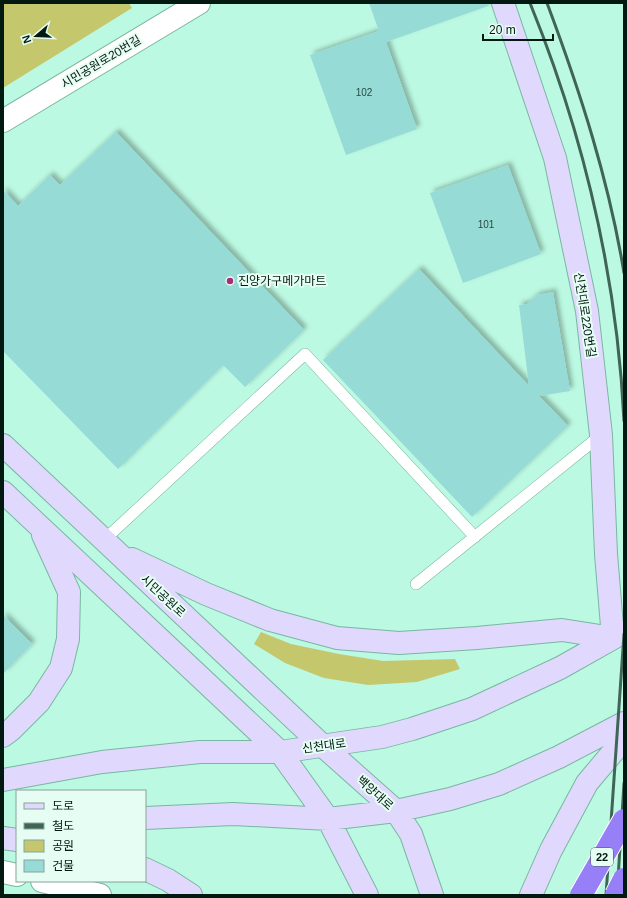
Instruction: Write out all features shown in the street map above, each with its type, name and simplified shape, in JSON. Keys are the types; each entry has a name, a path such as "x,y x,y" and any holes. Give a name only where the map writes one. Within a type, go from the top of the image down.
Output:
{"highway":[{"name":"22","path":"581,895 624,820"},
{"name":"22","path":"616,895 624,879"}],"main road":[{"name":"신천대로220번길","path":"503,3 555,158 587,311 601,435 606,554 618,635"},
{"name":"시민공원로","path":"3,445 323,746"},
{"path":"3,492 280,752 328,819 367,895"},
{"path":"3,736 40,702 61,668 68,639 69,592 37,523"},
{"path":"109,546 206,594 270,620 337,638 399,642 477,638 562,630 618,635"},
{"name":"신천대로","path":"3,780 102,762 200,752 280,752 382,737 412,729 472,709 560,668 618,635"},
{"path":"146,818 233,814 328,819 396,811 450,799 499,784 559,757 624,723"},
{"path":"531,895 551,850 587,783 624,739"},
{"name":"백양대로","path":"323,746 396,811 410,834 432,895"},
{"path":"3,830 16,829"},
{"path":"3,838 16,840"},
{"path":"146,869 168,880 191,895"}],"street":[{"name":"시민공원로20번길","path":"3,121 199,3"},
{"path":"3,872 16,875"},
{"path":"46,882 100,895"}],"lane":[{"path":"109,546 305,354 475,537"},
{"path":"416,584 601,435"}],"green space":[{"path":"3,3 129,3 132,8 3,88"},
{"path":"261,632 291,644 383,661 455,659 460,669 417,682 368,685 324,678 285,663 254,644"}],"building":[{"path":"369,3 487,3 488,6 386,42 417,129 346,155 310,55 379,31"},
{"path":"116,132 304,330 245,387 223,365 118,469 3,351 3,190 18,206 50,175 60,185"},
{"path":"508,165 541,254 463,283 430,193"},
{"path":"419,269 529,386 519,305 527,304 537,295 553,292 570,391 539,396 568,426 472,517 323,360"},
{"path":"3,615 32,644 3,674"}],"railway":[{"path":"530,3 566,104 582,156 595,208 614,314 624,421"},
{"path":"547,3 571,69 602,170 618,239 624,273"},
{"path":"606,895 624,634"},
{"path":"617,895 624,783"}],"place":[{"name":"진양가구메가마트","path":"230,281"}]}
